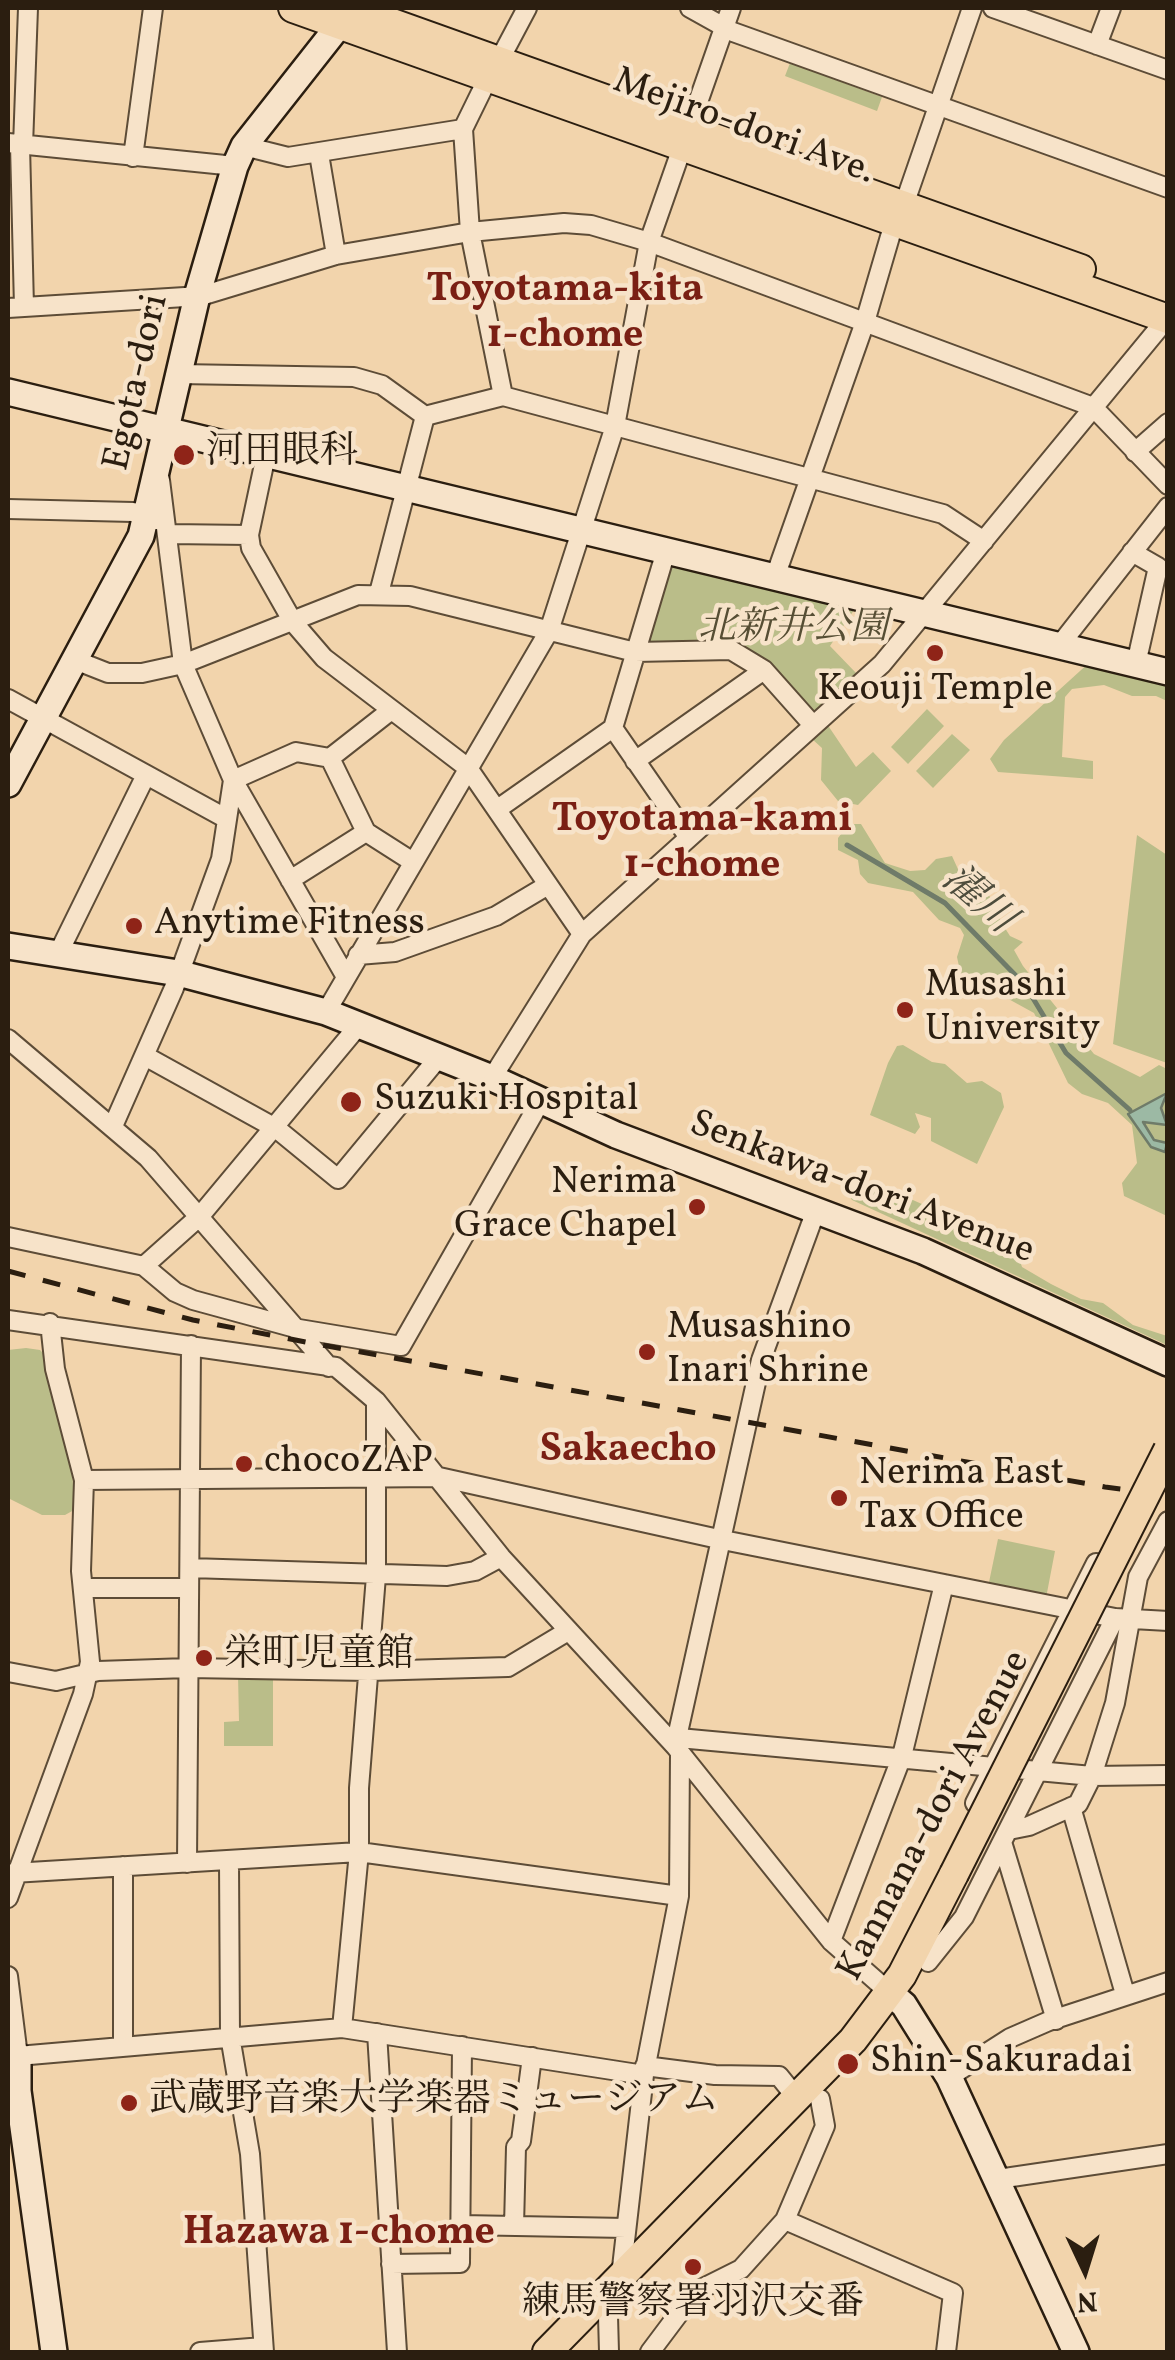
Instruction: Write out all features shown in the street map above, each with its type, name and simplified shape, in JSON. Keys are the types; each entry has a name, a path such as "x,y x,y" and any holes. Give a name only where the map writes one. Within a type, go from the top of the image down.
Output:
{"main road":[{"name":"Mejiro-dori Ave.","path":"293,8 349,12 494,69 1167,314"},
{"name":"Kannana-dori Avenue","path":"572,2352 897,1999 961,1877 1168,1450"},
{"name":"Kannana-dori Avenue","path":"961,1877 1168,1483"},
{"name":"Kannana-dori Avenue","path":"547,2352 808,2098"}],"street":[{"path":"28,8 17,51 16,308 197,296 336,254 470,232 564,223 590,225 649,242 1093,407 1168,485"},
{"path":"133,157 153,8"},
{"path":"504,396 470,232 464,129 528,8"},
{"path":"690,8 723,28 1168,188"},
{"path":"326,1012 550,631 615,426 649,242 730,8"},
{"path":"775,577 972,8"},
{"path":"993,8 1168,70"},
{"path":"1097,45 1111,8"},
{"name":"Egota-dori","path":"8,784 130,560 161,525 158,469 166,429 197,296 240,156 349,12"},
{"path":"17,144 133,157 288,158 464,129"},
{"path":"319,154 336,254"},
{"path":"492,1078 582,934 686,836 882,664 1167,314"},
{"path":"179,374 354,377 382,385 425,416 504,396 943,514 984,541"},
{"path":"8,392 1168,672"},
{"path":"378,593 425,416"},
{"path":"1135,452 1168,423"},
{"path":"266,454 249,535 252,548 294,622 324,658 468,768 582,934"},
{"path":"1059,646 1168,508"},
{"path":"8,509 249,535"},
{"path":"161,525 183,664 233,780 346,977"},
{"path":"499,808 613,728 666,551"},
{"path":"1132,552 1158,567 1136,664"},
{"path":"75,660 108,673 142,674 183,664 358,595 378,593 410,596 635,652 731,650 764,670 812,724"},
{"path":"636,760 764,670"},
{"path":"8,699 227,820"},
{"path":"233,780 296,752 330,758 390,711"},
{"path":"613,728 686,836"},
{"path":"330,758 366,832 412,862"},
{"path":"58,954 144,776"},
{"path":"112,1126 145,1056 221,859 233,780"},
{"path":"290,880 366,832"},
{"path":"358,956 395,952 496,916 548,885"},
{"name":"Senkawa-dori Avenue","path":"8,946 178,974 326,1012 815,1213 923,1251 1168,1362"},
{"path":"144,1266 200,1216 359,1025"},
{"path":"8,1039 76,1101 112,1126 200,1216 329,1366"},
{"path":"145,1056 276,1129 338,1180 439,1057"},
{"path":"8,1237 144,1266 175,1292 193,1300 299,1328 401,1346 540,1102"},
{"path":"622,2276 645,2070 679,1896 675,1743 760,1360 815,1213"},
{"path":"8,1320 336,1367 376,1401 502,1557 675,1743 831,1941 897,1999 949,2078 1076,2352"},
{"path":"8,1898 13,1873 88,1675 83,1588 84,1480 55,1368 50,1323"},
{"path":"187,1863 191,1345"},
{"path":"342,2028 360,1852 359,1788 376,1576 376,1401"},
{"path":"84,1480 439,1476 723,1540 1071,1610 1123,1620 1168,1621"},
{"path":"920,1959 953,1935 1123,1620 1138,1577 1168,1521"},
{"path":"920,1959 929,1896 1100,1555"},
{"path":"190,1568 447,1576 474,1570 502,1557"},
{"path":"831,1941 902,1756 944,1584"},
{"path":"83,1588 189,1588"},
{"path":"1006,1836 1071,1808 1092,1776 1115,1703 1123,1620"},
{"path":"8,1672 56,1681 188,1668 369,1671 508,1667 568,1631"},
{"path":"675,1743 902,1756 1092,1776 1168,1775"},
{"path":"1071,1808 1125,1994"},
{"path":"1006,1836 1056,2020"},
{"path":"13,1873 360,1852 679,1896"},
{"path":"200,2352 263,2350 250,2154 230,2036 229,1862"},
{"path":"123,1866 124,2046"},
{"path":"8,1976 18,2056 13,2092 54,2352"},
{"path":"949,2078 1010,2038 1125,1994 1168,1982"},
{"path":"18,2056 342,2028 645,2070 779,2076 808,2098 825,2126 785,2220 740,2270 695,2292 650,2352"},
{"path":"377,2034 397,2352"},
{"path":"392,2264 460,2263 462,2046"},
{"path":"514,2226 516,2147 522,2142 532,2057"},
{"path":"998,2179 1168,2154"},
{"path":"785,2220 952,2294 946,2352"},
{"path":"461,2224 626,2228"},
{"path":"608,2316 608,2352"}],"green space":[{"path":"790,63 882,97 877,111 785,76"},
{"name":"北新井公園","path":"673,563 856,607 830,646 857,674 819,710 811,710 761,657 735,644 649,644 646,639"},
{"path":"1091,661 1147,672 1167,686 1167,701 1156,696 1132,696 1104,685 1072,689 1065,697 1062,757 1093,761 1093,779 998,772 990,759 1004,740"},
{"path":"927,709 944,726 908,764 891,747"},
{"path":"827,724 856,767 873,752 891,771 858,805 838,801 821,780 822,748 812,739"},
{"path":"952,734 970,750 933,788 916,771"},
{"path":"849,824 861,824 885,863 910,871 925,870 936,859 952,856 962,878 975,865 1003,925 1010,936 1023,942 1014,950 1023,966 1094,1054 1140,1077 1159,1065 1167,1069 1167,1216 1124,1196 1122,1183 1137,1163 1132,1125 1108,1103 1082,1094 1068,1083 1034,1013 1003,996 1003,976 995,977 989,993 950,992 939,982 960,971 957,957 964,935 960,928 939,920 913,892 868,883 860,874 858,860 838,850 838,838"},
{"path":"1137,835 1167,855 1167,1063 1113,1044"},
{"path":"903,1045 932,1062 945,1064 967,1083 982,1081 1001,1093 1004,1107 977,1164 931,1141 931,1118 915,1113 920,1127 915,1134 870,1115 888,1063 897,1046"},
{"path":"851,1179 881,1186 956,1219 1017,1252 1022,1267 1051,1284 1081,1299 1103,1303 1133,1325 1167,1336 1167,1345 852,1200 844,1188"},
{"path":"8,1350 40,1350 48,1358 72,1462 74,1510 65,1515 42,1515 8,1498"},
{"path":"998,1539 1055,1551 1046,1598 988,1587"},
{"path":"238,1675 273,1675 273,1746 224,1746 224,1722 239,1721"}],"shaded area":[{"path":"1167,1093 1161,1108 1167,1125 1143,1122 1154,1140 1167,1143 1165,1152 1151,1147 1128,1114"}],"waterway":[{"name":"濯川","path":"847,845 945,903 1025,985 1066,1053 1130,1110"}],"railway":[{"path":"8,1271 193,1320 311,1343 1105,1487 1168,1495"}],"place":[{"name":"河田眼科","path":"184,455"},
{"name":"Keouji Temple","path":"935,653"},
{"name":"Anytime Fitness","path":"134,926"},
{"name":"Musashi University","path":"905,1010"},
{"name":"Suzuki Hospital","path":"351,1102"},
{"name":"Nerima Grace Chapel","path":"697,1207"},
{"name":"Musashino Inari Shrine","path":"647,1352"},
{"name":"chocoZAP","path":"244,1464"},
{"name":"Nerima East Tax Office","path":"839,1498"},
{"name":"栄町児童館","path":"204,1658"},
{"name":"Shin-Sakuradai","path":"848,2064"},
{"name":"武蔵野音楽大学楽器ミュージアム","path":"129,2103"},
{"name":"練馬警察署羽沢交番","path":"693,2267"}],"district":[{"name":"Toyotama-kita 1-chome","path":"565,316"},
{"name":"Toyotama-kami 1-chome","path":"702,846"},
{"name":"Sakaecho","path":"628,1453"},
{"name":"Hazawa 1-chome","path":"339,2236"}]}
